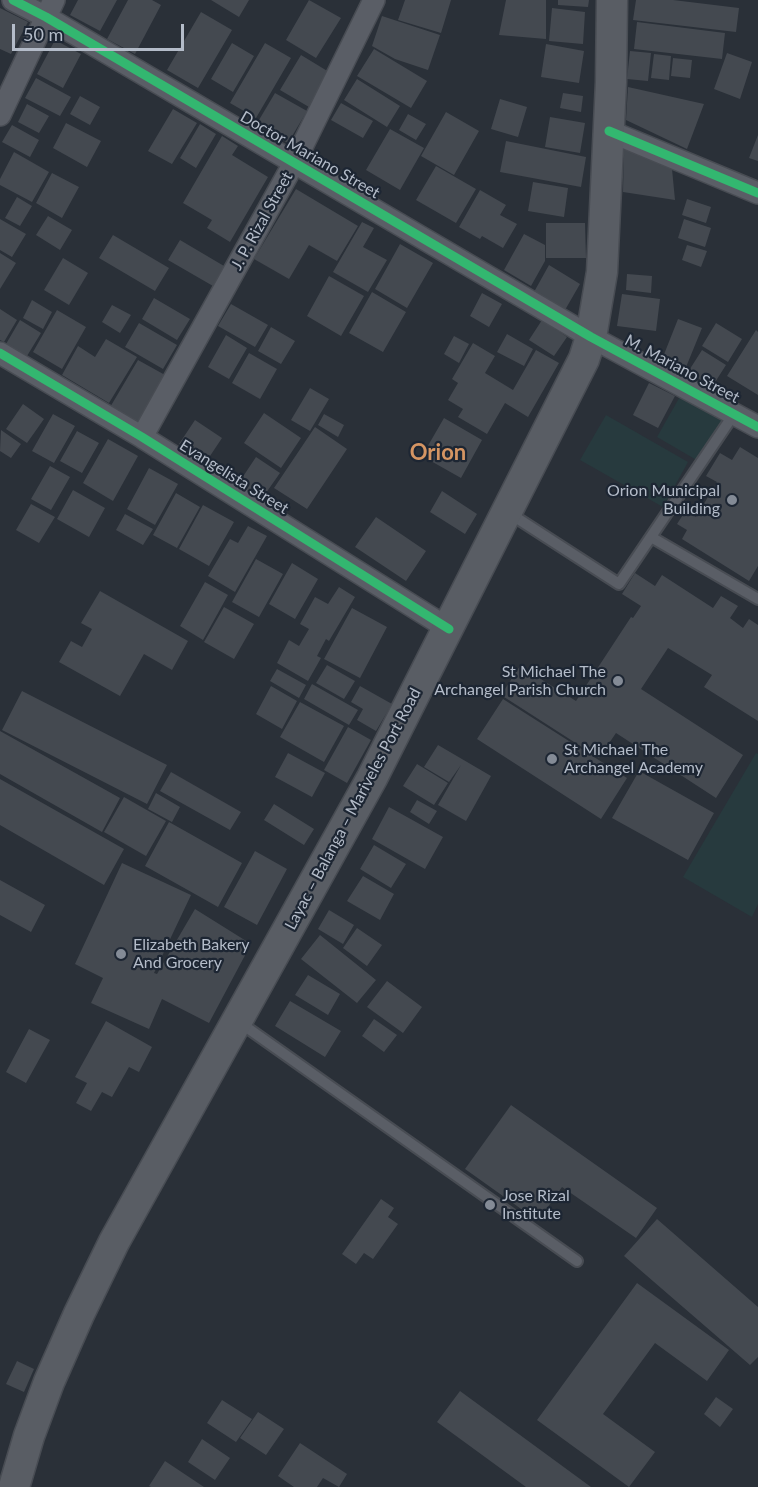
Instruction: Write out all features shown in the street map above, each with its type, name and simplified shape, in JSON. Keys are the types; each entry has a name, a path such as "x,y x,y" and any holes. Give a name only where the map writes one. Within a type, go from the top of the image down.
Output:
{"main road":[{"name":"Layac – Balanga – Mariveles Port Road","path":"14,1487 29,1436 49,1382 114,1242 372,778 584,359 591,338 602,272 609,131 612,0"}],"street":[{"name":"Doctor Mariano Street","path":"13,0 50,9 294,163 591,338"},
{"name":"J. P. Rizal Street","path":"142,437 294,163 374,0"},
{"path":"0,115 50,9"},
{"path":"609,131 758,193"},
{"name":"M. Mariano Street","path":"591,338 758,427"},
{"name":"Evangelista Street","path":"0,353 142,437 449,629"}],"lane":[{"path":"507,512 619,584 734,414"},
{"path":"651,537 758,599"},
{"path":"237,1021 577,1262"}],"green space":[{"path":"682,393 725,418 700,462 657,437"},
{"path":"606,415 688,462 663,507 580,460"},
{"path":"756,753 758,754 758,904 752,917 683,877"}],"building":[{"path":"78,0 117,0 100,31 70,15"},
{"path":"128,0 152,0 161,5 135,54 107,39"},
{"path":"211,0 249,0 239,17"},
{"path":"309,0 341,18 316,58 286,40"},
{"path":"405,0 451,0 441,33 398,20"},
{"path":"506,0 546,0 546,39 499,35"},
{"path":"558,0 589,0 588,7 558,5"},
{"path":"636,0 673,0 739,8 736,32 633,20"},
{"path":"0,8 28,22 11,54 0,49"},
{"path":"552,8 585,12 583,44 549,41"},
{"path":"201,12 232,30 198,88 167,70"},
{"path":"382,16 440,35 428,70 395,59 372,46"},
{"path":"637,22 725,33 722,59 634,49"},
{"path":"55,40 81,54 63,88 37,74"},
{"path":"232,43 254,56 233,92 211,79"},
{"path":"265,43 291,58 256,118 230,103"},
{"path":"546,44 584,51 579,83 541,77"},
{"path":"374,49 427,81 411,108 357,76"},
{"path":"630,51 651,53 648,81 627,79"},
{"path":"727,53 752,62 740,99 714,89"},
{"path":"654,54 671,56 669,80 651,78"},
{"path":"301,55 329,72 309,107 280,90"},
{"path":"673,58 692,60 690,78 671,76"},
{"path":"36,78 71,97 60,116 25,98"},
{"path":"357,79 400,106 387,127 344,100"},
{"path":"628,87 704,104 687,149 626,120"},
{"path":"275,93 307,111 288,143 256,125"},
{"path":"563,93 583,96 581,112 560,108"},
{"path":"80,96 100,107 90,125 70,114"},
{"path":"500,99 527,107 518,137 491,129"},
{"path":"341,103 373,121 363,138 331,120"},
{"path":"27,104 49,116 39,133 18,122"},
{"path":"173,109 197,123 172,164 148,151"},
{"path":"446,112 479,131 454,175 421,156"},
{"path":"408,114 426,124 416,140 399,130"},
{"path":"550,117 585,123 580,153 545,147"},
{"path":"66,123 101,141 87,167 53,148"},
{"path":"200,124 216,134 196,168 180,158"},
{"path":"12,125 39,140 30,157 2,142"},
{"path":"390,129 424,148 400,190 366,170"},
{"path":"758,135 758,161 749,158"},
{"path":"222,136 238,146 232,155 268,177 230,242 207,228 212,220 183,203"},
{"path":"506,141 586,157 581,187 500,172"},
{"path":"624,147 672,169 675,200 623,192"},
{"path":"14,152 49,172 32,202 0,185 0,179"},
{"path":"436,166 476,189 456,223 416,200"},
{"path":"52,173 79,187 62,218 36,203"},
{"path":"533,182 568,188 564,217 528,211"},
{"path":"296,189 358,226 337,261 309,245 289,279 254,259"},
{"path":"480,190 506,205 500,215 517,224 503,248 459,227"},
{"path":"17,197 32,206 20,226 5,218"},
{"path":"687,199 711,207 706,223 682,215"},
{"path":"48,216 72,230 60,250 36,235"},
{"path":"0,219 26,234 12,257 0,250"},
{"path":"684,219 711,228 705,247 678,238"},
{"path":"362,222 374,228 363,247 387,260 368,292 333,272"},
{"path":"546,223 585,223 586,258 546,258"},
{"path":"524,234 545,245 545,261 531,286 504,270"},
{"path":"113,235 169,268 155,291 99,258"},
{"path":"180,240 224,266 213,286 168,260"},
{"path":"400,244 433,263 407,308 375,289"},
{"path":"687,245 707,251 701,267 682,260"},
{"path":"0,253 16,263 0,289"},
{"path":"63,258 88,273 69,305 44,290"},
{"path":"549,265 580,284 565,310 534,292"},
{"path":"627,274 652,276 651,293 626,290"},
{"path":"329,276 364,296 341,336 307,316"},
{"path":"372,292 406,312 383,352 349,333"},
{"path":"482,293 502,304 489,327 470,316"},
{"path":"622,294 660,299 656,331 617,326"},
{"path":"154,298 190,319 177,340 142,319"},
{"path":"32,300 52,312 43,329 23,318"},
{"path":"231,304 268,325 255,347 218,326"},
{"path":"112,305 131,315 120,333 102,322"},
{"path":"0,309 17,320 4,342 0,340"},
{"path":"57,310 86,327 62,369 33,352"},
{"path":"678,319 702,328 684,372 661,362"},
{"path":"20,320 41,333 27,356 6,344"},
{"path":"542,320 567,337 554,356 529,340"},
{"path":"139,323 177,345 163,369 125,347"},
{"path":"716,323 742,339 728,362 702,346"},
{"path":"271,327 295,341 281,364 258,351"},
{"path":"756,330 758,332 758,395 727,376"},
{"path":"507,334 533,349 524,366 497,352"},
{"path":"226,335 247,348 229,379 208,367"},
{"path":"454,336 469,344 459,363 444,354"},
{"path":"106,339 137,357 109,403 62,375 78,346 95,357"},
{"path":"473,343 495,356 485,373 513,390 536,350 559,363 528,417 505,403 487,434 458,417 463,409 448,400 458,383 452,379"},
{"path":"702,350 726,365 712,387 688,372"},
{"path":"249,353 277,369 260,399 232,383"},
{"path":"138,360 165,375 136,425 109,409"},
{"path":"649,383 675,396 658,428 633,415"},
{"path":"310,388 329,399 310,431 291,420"},
{"path":"23,404 44,419 27,443 6,429"},
{"path":"264,413 301,438 281,468 244,443"},
{"path":"53,414 75,426 54,463 32,451"},
{"path":"324,414 344,425 338,437 318,425"},
{"path":"444,418 482,440 461,478 422,456"},
{"path":"195,420 222,438 206,462 179,444"},
{"path":"315,427 347,449 307,509 274,488"},
{"path":"1,430 21,444 11,458 0,451"},
{"path":"77,431 99,443 82,473 60,461"},
{"path":"108,439 138,456 113,501 83,483"},
{"name":"Orion Municipal Building","path":"740,447 758,458 758,566 749,581 682,539 687,530 677,524 686,510 696,517 717,482 706,476 720,453 732,460"},
{"path":"256,457 280,473 261,500 238,484"},
{"path":"50,466 70,477 51,510 31,499"},
{"path":"149,468 178,484 155,525 127,509"},
{"path":"73,490 105,508 89,537 57,519"},
{"path":"442,491 477,514 465,534 430,512"},
{"path":"176,493 200,507 177,548 153,535"},
{"path":"31,504 55,517 39,543 16,530"},
{"path":"203,505 234,522 209,566 179,549"},
{"path":"125,514 153,529 143,545 116,530"},
{"path":"376,517 426,551 406,581 355,547"},
{"path":"248,526 267,536 235,592 208,576 230,539 238,543"},
{"path":"256,559 283,574 259,617 232,602"},
{"path":"292,563 318,579 295,619 269,604"},
{"name":"St Michael The Archangel Parish Church","path":"635,573 655,586 662,575 713,608 721,596 738,606 730,618 743,628 749,619 758,625 758,721 704,687 712,675 668,648 641,689 743,755 716,798 616,733 599,758 501,695 520,666 576,701 631,617 633,618 641,606 622,594"},
{"path":"205,582 228,595 203,640 180,626"},
{"path":"339,587 355,597 329,641 326,639 317,656 321,658 308,681 277,663 289,640 299,646 309,629 300,624 315,597 328,604"},
{"path":"100,591 188,641 172,670 144,654 120,696 59,662 71,641 82,647 92,629 81,623"},
{"path":"224,607 254,624 234,659 204,642"},
{"path":"352,608 387,627 360,678 324,659"},
{"path":"327,665 355,681 344,699 316,683"},
{"path":"277,669 306,685 299,698 270,681"},
{"path":"312,684 358,710 349,725 304,699"},
{"path":"271,686 297,701 282,729 256,714"},
{"path":"360,686 392,704 376,731 357,720 363,709 351,702"},
{"path":"22,691 167,765 147,804 2,730"},
{"name":"St Michael The Archangel Academy","path":"503,699 627,778 601,819 477,739"},
{"path":"300,702 344,726 324,762 280,737"},
{"path":"348,727 371,740 347,783 324,770"},
{"path":"0,731 120,798 102,832 0,774"},
{"path":"438,745 491,776 466,821 438,805 461,765 449,782 424,767"},
{"path":"288,753 325,773 312,797 275,777"},
{"path":"417,764 448,783 434,805 403,786"},
{"path":"639,771 714,813 688,860 612,818"},
{"path":"171,772 241,812 230,830 160,791"},
{"path":"0,779 124,849 104,885 0,825"},
{"path":"156,793 180,807 172,822 148,809"},
{"path":"124,797 166,821 146,856 104,832"},
{"path":"417,800 437,811 429,824 410,812"},
{"path":"274,804 314,829 304,845 264,820"},
{"path":"389,807 443,837 425,869 372,839"},
{"path":"169,822 242,863 218,907 145,866"},
{"path":"374,845 406,864 391,888 360,869"},
{"path":"255,851 287,869 257,925 224,907"},
{"name":"Elizabeth Bakery And Grocery","path":"122,863 191,895 154,973 157,974 195,909 251,944 209,1023 162,999 149,1029 91,1003 103,978 75,964"},
{"path":"363,876 394,894 380,920 347,901"},
{"path":"0,880 45,905 31,932 0,915"},
{"path":"329,910 354,925 343,944 318,929"},
{"path":"357,928 382,945 367,966 343,948"},
{"path":"320,935 376,980 357,1003 301,959"},
{"path":"308,975 340,994 328,1015 295,995"},
{"path":"387,981 422,1007 403,1033 367,1007"},
{"path":"290,1001 341,1031 325,1057 275,1026"},
{"path":"374,1019 397,1035 384,1052 362,1036"},
{"path":"106,1021 152,1047 139,1072 129,1067 112,1097 102,1092 91,1111 76,1103 87,1083 75,1077"},
{"path":"29,1029 50,1040 26,1083 6,1072"},
{"path":"511,1105 657,1208 636,1238 562,1187 538,1221 465,1169"},
{"path":"381,1199 394,1208 388,1217 398,1224 373,1259 364,1253 356,1264 342,1254"},
{"path":"657,1219 758,1307 758,1357 750,1365 624,1256"},
{"path":"637,1283 729,1350 707,1381 655,1343 603,1414 655,1452 629,1487 537,1420"},
{"path":"17,1361 34,1369 24,1392 6,1384"},
{"path":"460,1391 591,1487 526,1487 437,1422"},
{"path":"716,1397 733,1409 720,1427 704,1414"},
{"path":"222,1400 252,1419 236,1442 207,1423"},
{"path":"258,1412 284,1429 266,1455 240,1438"},
{"path":"202,1439 230,1458 215,1480 188,1462"},
{"path":"300,1443 347,1474 339,1487 323,1478 317,1487 294,1487 278,1476"},
{"path":"165,1461 204,1487 149,1486"}],"cycle path":[{"path":"13,0 46,17 591,337 758,427"},
{"path":"609,131 758,193"},
{"path":"0,353 142,437 449,629"}],"place":[{"name":"Orion Municipal Building","path":"732,500"},
{"name":"St Michael The Archangel Parish Church","path":"618,681"},
{"name":"St Michael The Archangel Academy","path":"552,759"},
{"name":"Elizabeth Bakery And Grocery","path":"121,954"},
{"name":"Jose Rizal Institute","path":"490,1205"}],"district":[{"name":"Orion","path":"438,453"}]}
